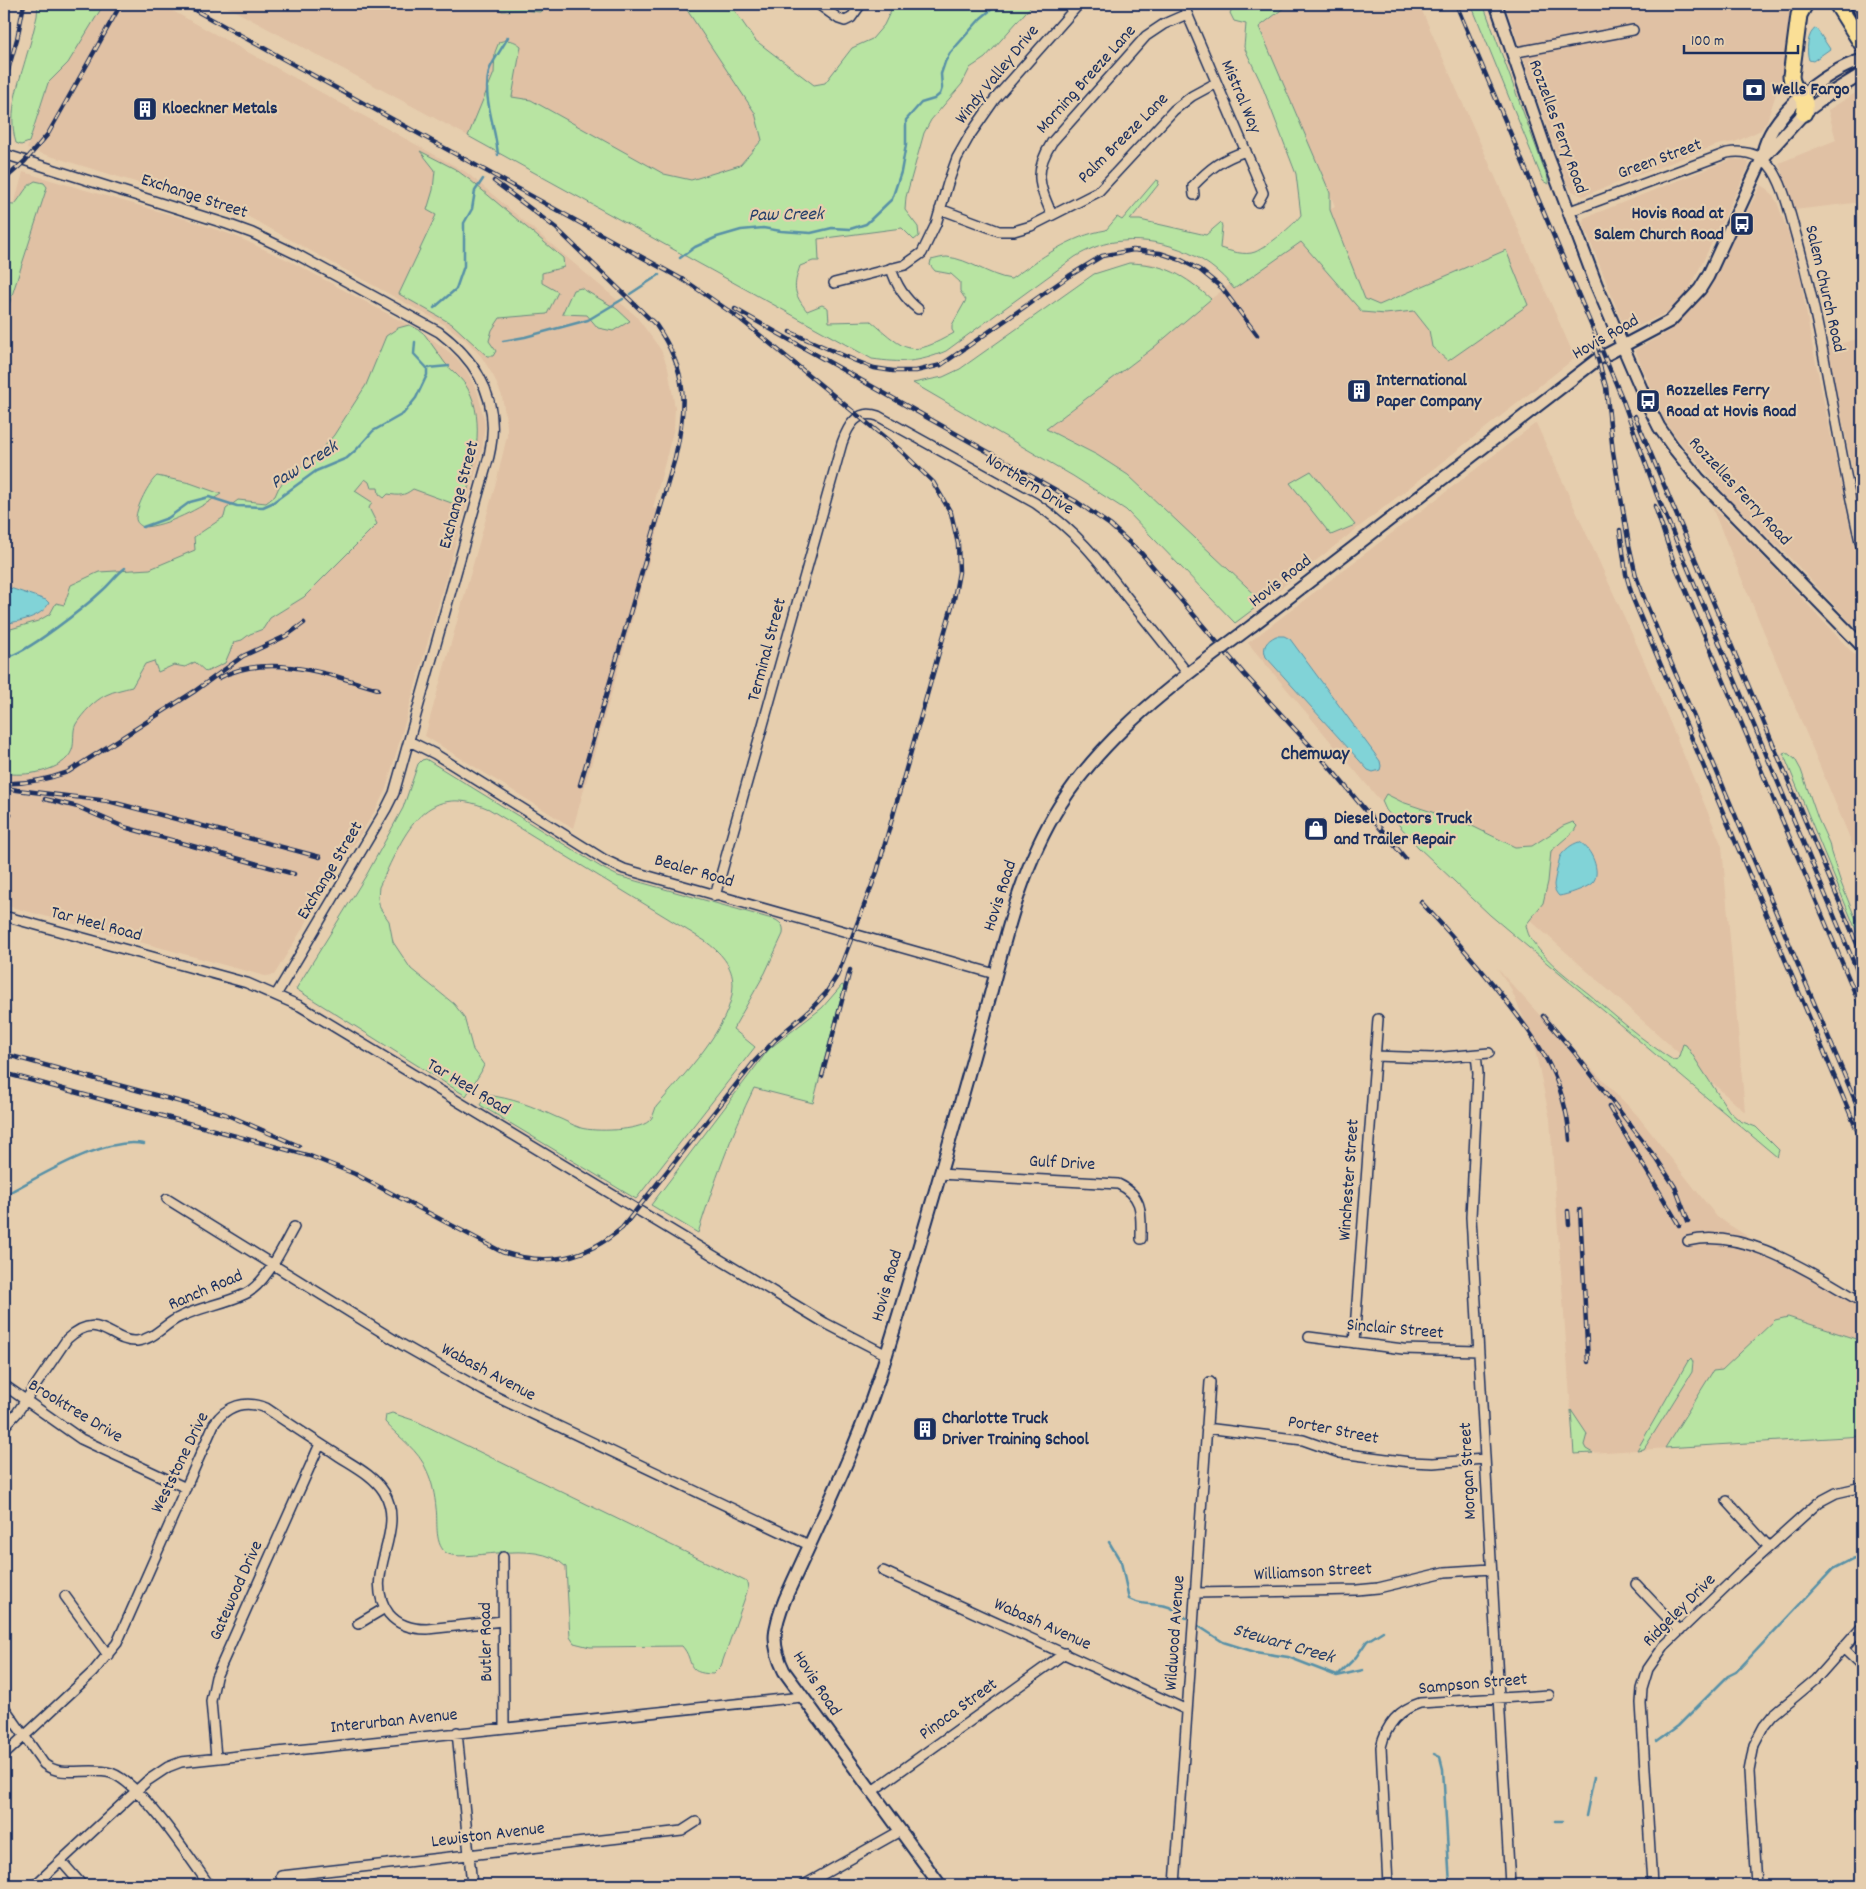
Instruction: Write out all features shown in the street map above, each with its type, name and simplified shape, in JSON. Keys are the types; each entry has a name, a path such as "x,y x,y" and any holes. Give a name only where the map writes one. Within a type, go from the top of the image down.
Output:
{"highway":[{"path":"1804,113 1806,106 1803,95 1794,86 1792,76 1799,16 1805,4"},
{"path":"1837,4 1862,44"},
{"path":"1859,4 1862,8"}],"street":[{"path":"818,4 839,19 845,21 851,18 861,4"},
{"name":"Windy Valley Drive","path":"834,283 905,265 922,253 931,236 957,158 982,117 1079,4"},
{"name":"Mistral Way","path":"1183,4 1263,193 1258,202"},
{"name":"Rozzelles Ferry Road","path":"1496,4 1547,154 1596,284 1659,427 1681,458 1731,512 1862,646"},
{"name":"Morning Breeze Lane","path":"1052,215 1040,188 1039,178 1044,154 1052,142 1146,36 1164,24 1187,14"},
{"path":"1512,53 1633,30"},
{"name":"Hovis Road","path":"940,1885 802,1697 778,1659 774,1638 778,1619 860,1430 887,1355 1019,890 1034,854 1059,807 1076,781 1107,745 1188,674 1598,359 1670,321 1700,289 1762,159 1765,145 1775,126 1803,95 1824,78 1862,60"},
{"name":"Hovis Road","path":"1762,159 1804,113 1831,93 1862,74"},
{"name":"Palm Breeze Lane","path":"940,209 998,231 1014,231 1031,226 1098,192 1174,110 1192,96 1216,83"},
{"path":"1194,195 1193,186 1209,169 1225,158 1246,151"},
{"name":"Green Street","path":"1570,212 1726,153 1749,153 1762,159"},
{"name":"Exchange Street","path":"4,154 227,224 270,241 439,332 452,342 475,367 488,397 492,421 492,443 397,785 386,809 276,995"},
{"name":"Salem Church Road","path":"1762,159 1770,167 1784,198 1808,278 1862,550"},
{"path":"891,268 894,280 904,296 918,309"},
{"name":"Northern Drive","path":"858,416 868,413 878,416 1035,503 1054,516 1072,531 1096,556 1188,674"},
{"name":"Terminal Street","path":"715,896 842,443 848,427 858,416"},
{"name":"Bealer Road","path":"409,741 435,754 605,860 624,869 995,974"},
{"name":"Tar Heel Road","path":"4,916 247,983 300,1006 817,1318 887,1355"},
{"name":"Winchester Street","path":"1354,1343 1378,1019"},
{"path":"1375,1056 1432,1058 1490,1052"},
{"name":"Morgan Street","path":"1476,1054 1478,1073 1471,1217 1510,1885"},
{"name":"Gulf Drive","path":"939,1174 1118,1184 1132,1193 1139,1204 1141,1211 1141,1239"},
{"name":"Wabash Avenue","path":"167,1199 401,1344 492,1395 809,1545"},
{"name":"Ranch Road","path":"4,1427 25,1401 67,1339 76,1331 94,1326 128,1340 146,1339 178,1317 246,1294 257,1287 294,1227"},
{"path":"1691,1241 1715,1238 1750,1246 1798,1267 1862,1302"},
{"name":"Sinclair Street","path":"1309,1337 1404,1349 1478,1351"},
{"name":"Wildwood Avenue","path":"1174,1885 1210,1382"},
{"name":"Brooktree Drive","path":"4,1385 88,1442 186,1488"},
{"name":"Weststone Drive","path":"4,1755 93,1672 108,1655 121,1633 214,1424 232,1406 252,1404 266,1408 376,1482 389,1505 391,1521 379,1578 381,1598 385,1608"},
{"name":"Porter Street","path":"1206,1428 1303,1440 1340,1453 1410,1462 1433,1463 1484,1459"},
{"name":"Gatewood Drive","path":"216,1758 211,1701 216,1677 320,1444"},
{"name":"Ridgeley Drive","path":"1652,1885 1641,1696 1644,1682 1652,1663 1659,1652 1680,1631 1819,1502 1836,1493 1862,1487"},
{"path":"1727,1501 1769,1547"},
{"name":"Butler Road","path":"503,1557 504,1727"},
{"name":"Williamson Street","path":"1195,1593 1357,1590 1378,1588 1445,1572 1491,1569"},
{"name":"Wabash Avenue","path":"883,1572 1188,1710"},
{"path":"1636,1584 1680,1631"},
{"path":"65,1596 108,1655"},
{"path":"358,1624 385,1608 398,1622 417,1629 503,1621"},
{"path":"1756,1885 1749,1772 1754,1745 1764,1726 1773,1715 1815,1680 1862,1627"},
{"path":"1843,1648 1862,1666"},
{"name":"Pinoca Street","path":"871,1792 1064,1653"},
{"name":"Sampson Street","path":"1388,1885 1381,1752 1383,1737 1389,1724 1405,1709 1420,1703 1549,1695"},
{"name":"Interurban Avenue","path":"35,1885 147,1781 168,1767 189,1760 802,1697"},
{"path":"4,1708 44,1764 55,1771 105,1771 124,1780 168,1828 210,1885"},
{"path":"457,1732 472,1885"},
{"path":"1862,1785 1862,1810"},
{"name":"Lewiston Avenue","path":"281,1876 682,1831 688,1829 696,1822"},
{"path":"804,1885 900,1831"},
{"path":"61,1861 82,1885"}],"shaded area":[{"path":"74,4 160,4 466,172 636,316 661,350 668,368 675,408 674,428 653,508 663,512 573,828 425,736 497,479 507,436 502,396 494,377 481,356 466,340 444,324 247,216 27,149"},
{"path":"222,4 714,4 820,152 746,204 488,139 468,136"},
{"path":"1289,4 1419,4 1575,358 1263,602 1128,475 1097,455 1046,429 1152,349 1094,274 1129,263 1150,263 1172,271 1191,281 1211,299 1335,206 1259,27"},
{"path":"1505,4 1793,4 1794,13 1784,66 1777,91 1767,121 1761,130 1735,142 1717,145 1583,196 1572,191 1567,184"},
{"path":"1862,89 1862,202 1794,210 1779,163 1836,140 1828,110"},
{"path":"1732,159 1744,160 1748,162 1749,166 1690,288 1670,311 1626,332 1583,223 1584,218"},
{"path":"23,172 189,220 235,236 290,261 425,334 456,357 467,371 478,393 485,424 482,451 386,789 376,809 274,975 265,976 4,905 4,243"},
{"path":"1761,185 1768,189 1777,202 1789,235 1801,280 1810,334 1862,587 1862,626 1858,627 1852,624 1794,562 1731,501 1676,437 1664,419 1635,350 1668,332 1704,294"},
{"path":"1862,338 1862,514 1827,347"},
{"path":"1536,423 1642,656 1722,846 1745,1112 1456,854 1378,798 1248,643"},
{"path":"1711,505 1771,565 1862,663 1862,867"},
{"path":"1497,968 1544,1020 1637,1115 1717,1217 1823,1285 1862,1307 1862,1436 1574,1454 1550,1119 1533,1040 1510,987"}],"green space":[{"path":"38,4 104,4 68,63 48,83 29,142 21,145 16,143 13,109 35,26"},
{"path":"494,4 551,4 540,12 523,10 502,11"},
{"path":"683,4 730,4 755,40 814,85 825,83 852,48 872,39 884,25 894,4 1033,4 985,58 970,68 962,84 931,120 924,133 906,197 905,210 918,227 919,236 914,240 902,228 818,239 819,261 813,261 800,266 795,285 799,299 807,311 822,305 828,308 829,322 871,321 901,345 910,348 928,346 954,333 952,325 966,300 960,291 960,282 951,274 935,271 930,265 931,260 945,257 955,258 995,275 1011,279 1056,249 1080,237 1106,230 1117,217 1122,220 1156,180 1159,181 1158,185 1130,220 1140,220 1206,235 1220,223 1222,226 1220,248 1233,252 1251,253 1266,246 1301,215 1296,174 1261,83 1244,47 1246,24 1234,21 1230,13 1234,5 1237,4 1289,4 1259,27 1330,193 1330,210 1365,299 1379,305 1506,250 1528,305 1448,361 1432,347 1429,330 1414,311 1385,314 1362,312 1301,242 1234,289 1210,265 1180,249 1148,241 1114,242 1104,244 1075,257 946,351 927,358 909,361 872,359 468,136 494,73 495,52 499,42 511,41 521,46 512,97 531,100 664,174 691,180 740,165 762,140 755,113"},
{"path":"1471,4 1483,4 1548,179 1548,184 1543,181"},
{"path":"420,151 455,169 470,180 563,258 564,267 542,273 542,283 558,292 547,314 500,318 492,330 489,341 496,351 493,356 487,356 452,324 399,294 436,215 427,210 433,190 435,170"},
{"path":"35,181 44,183 47,187 4,320 4,204 14,205"},
{"path":"1129,263 1154,266 1174,272 1192,283 1211,299 1153,348 1046,429 1097,455 1128,475 1263,602 1235,623 1126,510 1073,476 913,383 943,377 960,369 1094,274"},
{"path":"581,288 617,309 630,321 613,331 598,328 587,315 562,314 573,290"},
{"path":"409,325 425,335 445,363 466,385 473,402 477,430 476,445 464,502 457,505 413,489 401,495 388,494 384,498 379,494 378,488 371,488 369,482 365,479 355,491 372,502 369,508 377,524 304,597 270,618 263,629 234,642 225,663 206,672 195,662 185,667 174,665 158,672 154,661 145,664 132,687 106,695 85,712 75,727 72,750 61,763 52,768 32,773 4,773 4,631 38,621 50,614 56,603 64,605 71,585 99,572 150,569 195,550 194,537 224,517 226,509 238,500 266,503 275,496 279,487 287,478 318,454 334,435 366,385 386,336 398,328"},
{"path":"1311,471 1355,525 1331,535 1290,483"},
{"path":"157,476 190,483 221,494 173,520 143,527 138,524 137,514 147,489"},
{"path":"1786,752 1795,759 1801,770 1818,819 1829,843 1841,883 1862,930 1862,936 1858,935 1783,753"},
{"path":"426,759 618,876 776,920 782,926 783,934 765,973 733,1029 755,1047 636,1199 480,1105 486,1095 505,1098 587,1129 626,1129 649,1121 656,1107 704,1050 715,1034 731,1001 733,985 731,971 720,954 705,941 489,809 466,802 447,802 431,808 418,818 407,833 379,887 378,898 380,908 389,921 393,942 411,969 454,1004 464,1017 473,1050 484,1065 466,1096 296,989 367,874 403,808 418,764"},
{"path":"1386,794 1402,802 1468,824 1515,847 1532,846 1563,826 1573,822 1577,826 1574,831 1551,851 1548,882 1543,903 1526,925 1530,938 1545,957 1662,1053 1673,1060 1678,1059 1683,1044 1686,1045 1729,1111 1740,1121 1756,1127 1779,1150 1777,1157 1490,915 1418,847 1386,810 1382,801"},
{"path":"842,985 844,986 813,1103 754,1088 723,1159 698,1233 651,1205 769,1049 822,1008"},
{"path":"1788,1317 1862,1341 1862,1436 1665,1448 1713,1371 1722,1370 1775,1320"},
{"path":"1691,1358 1693,1362 1692,1372 1644,1449 1637,1450 1688,1361"},
{"path":"1571,1410 1587,1434 1584,1445 1586,1449 1593,1453 1574,1454"},
{"path":"392,1413 416,1421 747,1582 748,1589 721,1666 713,1674 697,1671 692,1666 682,1646 590,1647 574,1643 570,1637 566,1567 553,1558 536,1553 518,1552 466,1556 445,1552 439,1543 435,1499 429,1475 414,1450 385,1422 386,1415"}],"water":[{"path":"1816,28 1830,49 1813,61 1809,60 1808,47 1809,38"},
{"path":"4,586 46,600 49,603 41,612 35,615 4,624"},
{"path":"1276,636 1284,636 1290,639 1380,761 1380,770 1373,772 1368,770 1266,657 1264,650 1266,645"},
{"path":"1579,842 1587,849 1594,860 1596,867 1595,879 1586,887 1559,896 1555,891 1554,885 1560,857 1568,848"}],"waterway":[{"name":"Paw Creek","path":"680,258 695,247 717,237 741,230 763,228 811,233 832,228 850,229 866,224 892,199 901,172 906,145 906,120 921,103 934,99 940,94 942,88 941,74 950,53 981,18 998,4"},
{"path":"498,155 488,102 487,81 490,68 508,37"},
{"path":"434,308 456,289 464,266 464,223 472,209 475,191 483,179"},
{"name":"Paw Creek","path":"630,294 659,275"},
{"name":"Paw Creek","path":"503,341 588,320 623,299"},
{"path":"415,342 414,354 427,368"},
{"name":"Paw Creek","path":"427,368 449,366"},
{"name":"Paw Creek","path":"143,527 168,518 190,502 209,497 237,506 263,507 272,503 316,471 347,458 373,431 403,414 416,398 427,375 427,368"},
{"name":"Paw Creek","path":"4,658 26,648 70,618 125,568"},
{"path":"4,1197 59,1166 94,1151 112,1145 144,1144"},
{"name":"Stewart Creek","path":"1109,1542 1121,1562 1129,1599 1139,1603 1169,1607 1186,1618"},
{"path":"1657,1741 1678,1726 1728,1676 1736,1672 1833,1569 1862,1554"},
{"name":"Stewart Creek","path":"1200,1627 1223,1642 1255,1652 1288,1657 1337,1676 1363,1670"},
{"path":"1338,1675 1356,1657 1367,1641 1383,1631"},
{"name":"Stewart Creek","path":"1434,1754 1440,1757 1443,1769 1450,1885"},
{"path":"1586,1816 1594,1777"},
{"path":"1555,1821 1562,1821"}],"railway":[{"path":"4,84 17,39 24,4"},
{"path":"4,180 25,161 48,134 121,4"},
{"path":"184,4 687,282"},
{"path":"1456,4 1622,398 1657,495 1862,982"},
{"path":"494,181 556,228 656,325 674,358 682,389 682,421 675,458 580,785"},
{"path":"790,332 874,368 893,371 916,371 941,365 1069,276 1102,256 1133,250 1160,253 1181,260 1200,270 1222,288 1257,335"},
{"path":"4,1073 310,1156 355,1174 502,1252 519,1257 550,1259 580,1253 594,1247 622,1228 755,1061 826,993 837,976 877,872 954,599 959,572 958,544 951,513 933,482 900,450 739,318 683,279"},
{"path":"735,309 1077,502 1110,525 1142,554 1244,674 1326,763 1405,858"},
{"path":"1595,349 1606,387 1613,452 1636,576 1862,1117"},
{"path":"1635,416 1862,956"},
{"path":"1655,506 1673,560 1862,1010"},
{"path":"1620,530 1626,574 1633,599 1862,1142"},
{"path":"4,783 36,781 68,772 195,691 243,656 286,636 304,623"},
{"path":"219,678 238,670 278,666 319,672 378,689"},
{"path":"6,788 108,801 320,857"},
{"path":"45,799 78,807 124,827 294,874"},
{"path":"4,813 10,815"},
{"path":"1421,902 1487,977 1510,1006 1546,1058 1562,1095 1570,1140"},
{"path":"822,1076 850,970"},
{"path":"1543,1016 1574,1052 1658,1161 1675,1187 1688,1221"},
{"path":"4,1054 225,1114 299,1146"},
{"path":"1609,1107 1679,1225"},
{"path":"1580,1210 1588,1362"},
{"path":"1568,1211 1569,1225"}],"place":[{"name":"Wells Fargo","path":"1754,90"},
{"name":"Kloeckner Metals","path":"145,109"},
{"name":"Hovis Road at Salem Church Road","path":"1742,224"},
{"name":"International Paper Company","path":"1359,391"},
{"name":"Rozzelles Ferry Road at Hovis Road","path":"1648,401"},
{"name":"Diesel Doctors Truck and Trailer Repair","path":"1316,829"},
{"name":"Charlotte Truck Driver Training School","path":"925,1429"}],"district":[{"name":"Chemway","path":"1315,755"}]}
